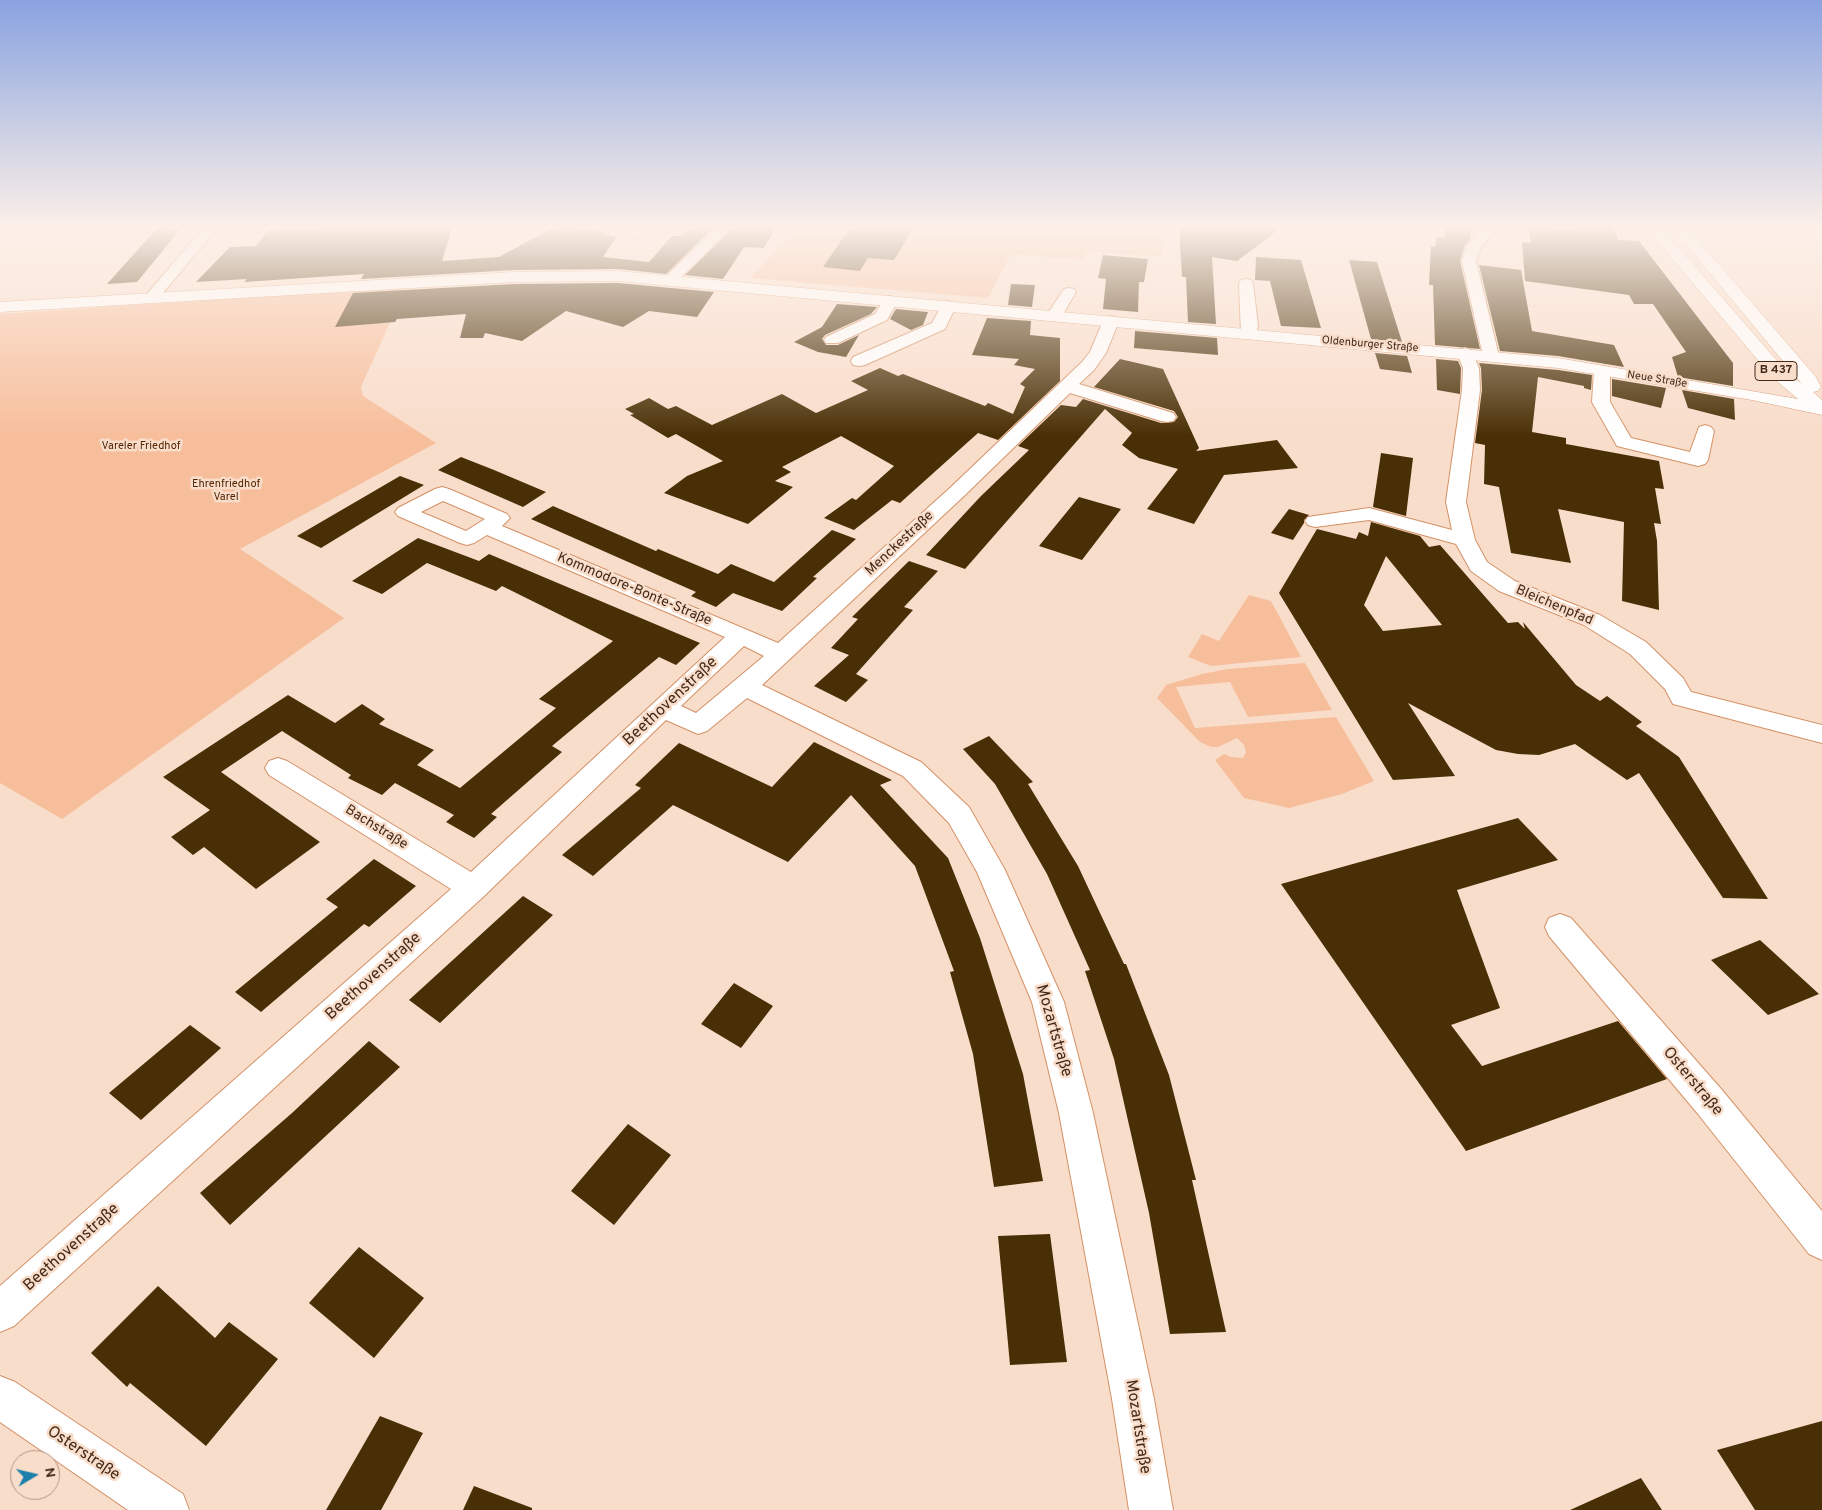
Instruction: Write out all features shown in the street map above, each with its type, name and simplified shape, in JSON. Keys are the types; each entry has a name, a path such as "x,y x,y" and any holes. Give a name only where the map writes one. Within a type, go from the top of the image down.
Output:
{"main road":[{"name":"Oldenburger Straße","path":"0,308 195,295"},
{"name":"Oldenburger Straße","path":"829,295 1491,356"},
{"name":"B 437","path":"1712,295 1779,374 1822,409"},
{"name":"B 437","path":"1737,295 1810,381 1822,409"},
{"name":"Neue Straße","path":"1491,356 1558,363 1752,395 1822,409"}],"street":[{"path":"1054,316 1067,295"},
{"path":"1247,295 1249,334"},
{"path":"1477,295 1491,356"},
{"path":"832,340 881,317 890,301"},
{"path":"859,361 938,326 948,306"},
{"name":"Menckestraße","path":"664,709 698,725 745,687 958,490 1088,366 1098,353 1111,321"},
{"name":"Bleichenpfad","path":"1465,353 1471,368 1471,390 1456,502 1464,540 1479,566 1507,586 1592,620 1638,648 1674,684 1682,698 1822,734"},
{"path":"1602,371 1601,402 1624,442 1698,460"},
{"path":"1067,386 1167,417"},
{"path":"1697,481 1698,460 1705,431"},
{"path":"1315,521 1369,514 1464,540"},
{"name":"Kommodore-Bonte-Straße","path":"486,527 780,654"},
{"name":"Beethovenstraße","path":"0,1312 473,888 741,636"},
{"name":"Mozartstraße","path":"745,687 912,769 958,815 990,870 1048,1002 1069,1086 1133,1399 1150,1510"},
{"name":"Bachstraße","path":"278,768 473,888"},
{"name":"Osterstraße","path":"1560,927 1710,1102 1822,1241"},
{"name":"Osterstraße","path":"0,1397 167,1510"}],"green space":[{"name":"Vareler Friedhof","path":"279,295 402,295 361,387 363,396 436,443 240,549 344,618 62,819 0,783 0,314"},
{"path":"958,295 989,295 988,298"},
{"path":"1249,595 1271,601 1301,657 1211,666 1188,657 1202,634 1219,641"},
{"path":"1305,663 1332,710 1248,717 1230,682 1176,687 1195,728 1336,717 1374,781 1342,794 1289,808 1244,798 1215,760 1224,754 1243,758 1246,752 1244,745 1237,738 1218,747 1211,747 1200,742 1157,698 1166,685 1202,674 1228,669"}],"building":[{"path":"352,295 712,295 697,317 649,311 623,327 566,311 522,341 485,333 483,338 460,338 466,314 397,319 395,322 335,327"},
{"path":"1009,295 1034,295 1032,307 1008,305"},
{"path":"1104,295 1139,295 1138,312 1103,309"},
{"path":"1187,295 1214,295 1216,324 1188,322"},
{"path":"1274,295 1311,295 1321,328 1281,326"},
{"path":"1359,295 1387,295 1402,342 1371,339"},
{"path":"1433,295 1468,295 1480,349 1435,345"},
{"path":"1486,295 1526,295 1532,331 1614,345 1624,367 1558,356 1500,351"},
{"path":"1629,295 1681,295 1733,363 1733,386 1678,377 1672,357 1686,352 1653,304 1634,304"},
{"path":"837,304 877,307 871,314 825,335 822,339 826,345 838,345 859,335 846,357 818,352 794,342 822,327"},
{"path":"896,309 928,312 923,325 911,330 890,319"},
{"path":"987,318 1031,321 1030,335 1060,338 1060,381 998,440 978,433 900,503 892,500 854,530 824,518 852,498 856,500 894,466 841,436 782,467 791,472 775,481 793,487 748,524 664,493 687,476 723,461 676,434 668,438 630,415 634,414 625,409 649,398 668,409 676,406 712,425 782,394 816,413 868,390 851,381 880,368 898,376 903,374 985,406 988,403 1013,414 1025,387 1020,384 1035,369 1014,365 1019,359 972,355"},
{"path":"1135,331 1217,338 1218,355 1134,348"},
{"path":"1375,353 1407,356 1412,373 1380,369"},
{"path":"1120,359 1163,369 1199,448 1196,451 1277,440 1298,468 1224,475 1194,524 1147,509 1178,469 1139,458 1122,445 1132,433 1105,409 965,569 926,555 981,496 1029,450 1018,446 1061,405 1076,407 1083,399 1161,423 1174,422 1178,417 1174,411 1094,387"},
{"path":"1436,359 1458,361 1461,368 1460,394 1437,390"},
{"path":"1479,363 1592,375 1591,390 1584,388 1584,386 1538,377 1532,432 1566,438 1566,444 1659,461 1664,489 1655,488 1661,524 1654,523 1657,541 1659,610 1622,601 1624,522 1558,509 1571,563 1511,553 1499,487 1484,484 1485,445 1475,443 1482,390"},
{"path":"1612,379 1666,388 1661,408 1612,396"},
{"path":"1682,390 1734,399 1735,420 1688,408"},
{"path":"1381,453 1413,458 1406,516 1373,507"},
{"path":"461,457 546,492 523,507 438,470"},
{"path":"400,476 424,485 321,548 297,536"},
{"path":"1079,497 1121,509 1082,560 1039,546"},
{"path":"553,506 656,551 658,549 718,574 731,564 774,582 832,530 856,539 813,577 817,578 782,611 733,593 716,607 691,596 696,592 531,519"},
{"path":"1289,509 1309,515 1304,520 1293,540 1271,533"},
{"path":"1371,522 1420,536 1429,547 1440,545 1508,623 1518,622 1525,629 1523,622 1576,685 1600,701 1607,696 1642,722 1636,726 1679,757 1768,899 1723,898 1639,773 1627,780 1575,744 1539,755 1496,750 1408,703 1455,776 1393,780 1279,593 1317,529 1356,539 1359,532 1368,536","holes":["1386,556 1442,625 1383,631 1364,605"]},
{"path":"418,538 479,561 489,554 700,643 676,665 659,657 552,746 562,752 491,814 497,817 474,838 446,822 454,815 395,783 382,795 348,778 351,775 282,731 221,772 320,842 256,889 204,847 193,855 171,837 210,810 163,777 288,695 335,723 362,704 385,719 379,724 434,750 417,765 460,788 556,708 539,699 613,641 502,586 496,591 427,563 382,594 352,581"},
{"path":"909,561 938,571 904,607 913,610 856,674 868,680 846,702 814,686 849,655 831,648 858,619 852,617"},
{"path":"989,736 1033,782 1028,784 1078,866 1124,964 1126,964 1169,1075 1196,1180 1192,1180 1226,1332 1170,1334 1149,1213 1114,1059 1085,971 1090,970 1047,874 995,784 963,749"},
{"path":"814,742 892,780 880,785 948,858 980,938 1023,1074 1043,1181 994,1187 973,1054 950,972 954,971 915,866 851,795 788,862 673,805 593,876 562,855 641,788 635,785 679,743 772,787"},
{"path":"1518,818 1558,860 1457,890 1500,1008 1451,1025 1482,1066 1618,1021 1667,1079 1466,1151 1281,884"},
{"path":"374,859 416,886 369,927 364,924 261,1012 235,992 338,907 326,899"},
{"path":"523,896 553,915 440,1023 409,1000"},
{"path":"1760,940 1819,994 1768,1015 1711,960"},
{"path":"734,983 773,1006 741,1048 701,1024"},
{"path":"190,1025 221,1048 141,1120 109,1093"},
{"path":"369,1041 400,1067 230,1225 200,1193 292,1113"},
{"path":"628,1124 671,1155 614,1225 571,1191"},
{"path":"1050,1234 1067,1362 1010,1365 998,1236"},
{"path":"359,1247 424,1298 374,1358 309,1303"},
{"path":"158,1286 215,1338 229,1322 278,1359 206,1446 130,1383 127,1387 91,1353"},
{"path":"380,1416 423,1433 381,1510 326,1510"},
{"path":"1822,1421 1822,1510 1755,1510 1717,1450"},
{"path":"1641,1478 1662,1510 1570,1510"},
{"path":"474,1486 532,1508 532,1510 463,1510"}],"park label":[{"name":"Ehrenfriedhof Varel","path":"226,491"}]}
